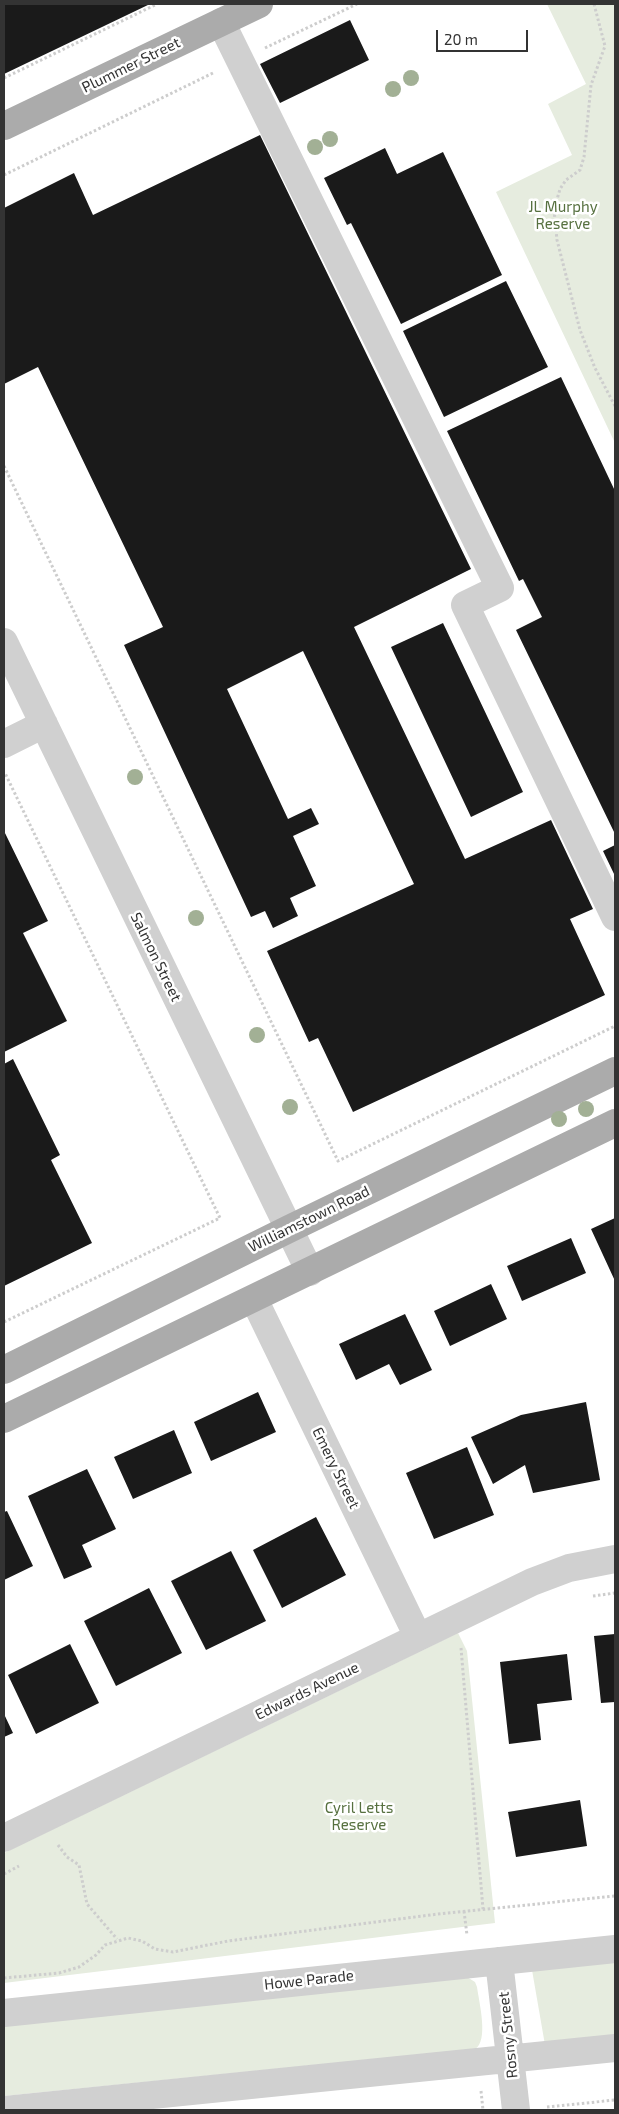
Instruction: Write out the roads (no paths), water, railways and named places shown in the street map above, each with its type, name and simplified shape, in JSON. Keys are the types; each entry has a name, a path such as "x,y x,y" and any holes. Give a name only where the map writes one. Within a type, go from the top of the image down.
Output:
{"main road":[{"name":"Plummer Street","path":"4,126 259,4"},
{"name":"Williamstown Road","path":"4,1370 615,1071"},
{"path":"4,1419 615,1123"}],"street":[{"path":"222,22 500,588 465,605 615,917"},
{"name":"Salmon Street","path":"4,642 310,1272"},
{"path":"4,744 44,724"},
{"name":"Emery Street","path":"254,1299 418,1637"},
{"name":"Edwards Avenue","path":"4,1838 551,1574 569,1568 615,1559"},
{"name":"Howe Parade","path":"4,2013 615,1949"},
{"name":"Rosny Street","path":"499,1961 516,2110"},
{"path":"5,2110 615,2048"}],"park label":[{"name":"JL Murphy Reserve","path":"563,216"},
{"name":"Cyril Letts Reserve","path":"359,1816"}]}
